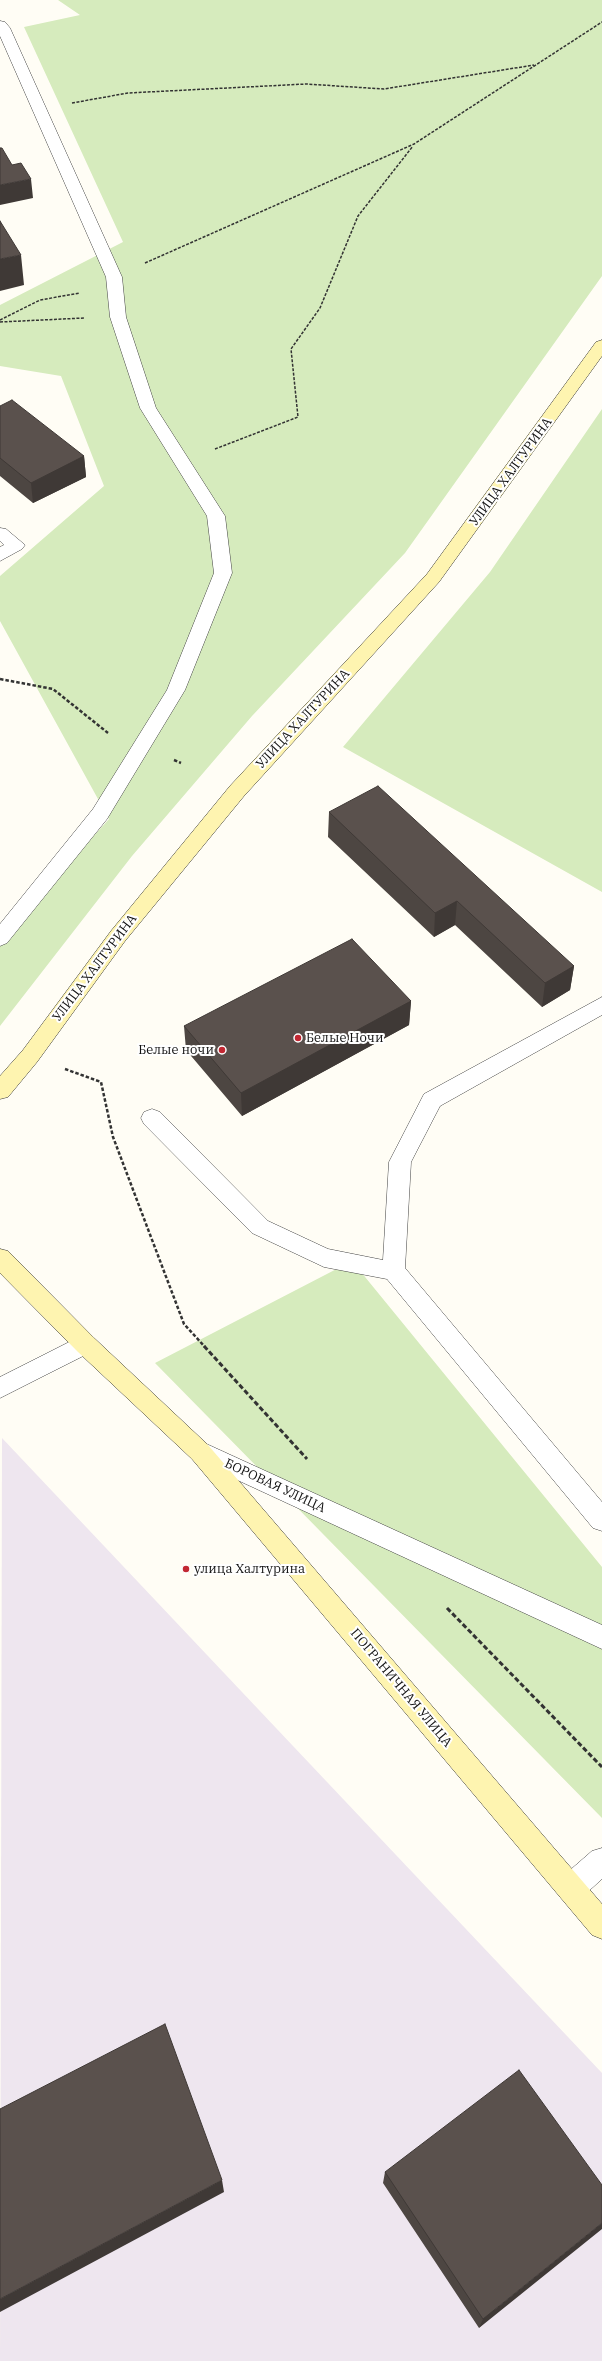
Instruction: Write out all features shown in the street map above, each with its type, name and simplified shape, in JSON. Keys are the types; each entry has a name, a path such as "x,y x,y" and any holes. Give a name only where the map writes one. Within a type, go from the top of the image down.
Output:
{"main road":[{"name":"УЛИЦА ХАЛТУРИНА","path":"0,1091 30,1056 118,936 237,791 433,578 602,345"},
{"name":"БОРОВАЯ УЛИЦА","path":"0,1258 85,1344 200,1452"},
{"name":"ПОГРАНИЧНАЯ УЛИЦА","path":"200,1452 602,1925"}],"street":[{"path":"0,25 3,28 114,282 118,317 148,408 216,516 223,573 176,690 142,746 100,814 0,938"},
{"path":"0,533 16,545 0,555"},
{"path":"394,1271 400,1162 432,1100 602,1005"},
{"path":"152,1118 260,1227 324,1258 394,1271 601,1518"},
{"path":"0,1388 85,1344"},
{"name":"БОРОВАЯ УЛИЦА","path":"200,1452 602,1637"},
{"path":"571,1888 602,1860"}],"path":[{"path":"0,321 40,300 114,282 414,144 602,22"},
{"path":"38,109 128,93 306,84 384,89 536,65"},
{"path":"186,468 219,446 298,417 291,349 320,308 358,216 414,144"},
{"path":"0,321 118,317"},
{"path":"0,679 52,689 103,731 142,746 180,764"},
{"path":"30,1056 101,1082 113,1137 184,1324 310,1462"},
{"path":"443,1604 602,1766"}],"shaded area":[{"path":"2,1438 602,2073 602,2361 0,2361"}],"green space":[{"path":"58,0 602,0 602,276 405,553 252,716 132,856 0,1026 0,939 109,819 0,621 0,576 104,486 61,376 0,366 0,305 123,242 24,27 80,15"},
{"path":"602,409 602,892 343,747 490,572"},
{"path":"352,1261 602,1567 602,1818 155,1363"}],"building":[{"path":"0,148 2,148 12,165 21,163 31,179 0,185"},
{"path":"0,221 21,255 0,259"},
{"path":"12,400 84,456 31,483 0,458 0,406"},
{"path":"378,786 574,966 545,983 457,901 435,913 329,812"},
{"name":"Белые Ночи","path":"352,939 411,1001 241,1093 184,1026"},
{"path":"165,2024 222,2180 0,2299 0,2109"},
{"path":"519,2070 602,2185 602,2223 483,2319 385,2172"}],"place":[{"name":"Белые Ночи","path":"298,1038"},
{"name":"Белые ночи","path":"222,1050"},
{"name":"улица Халтурина","path":"186,1569"}]}
